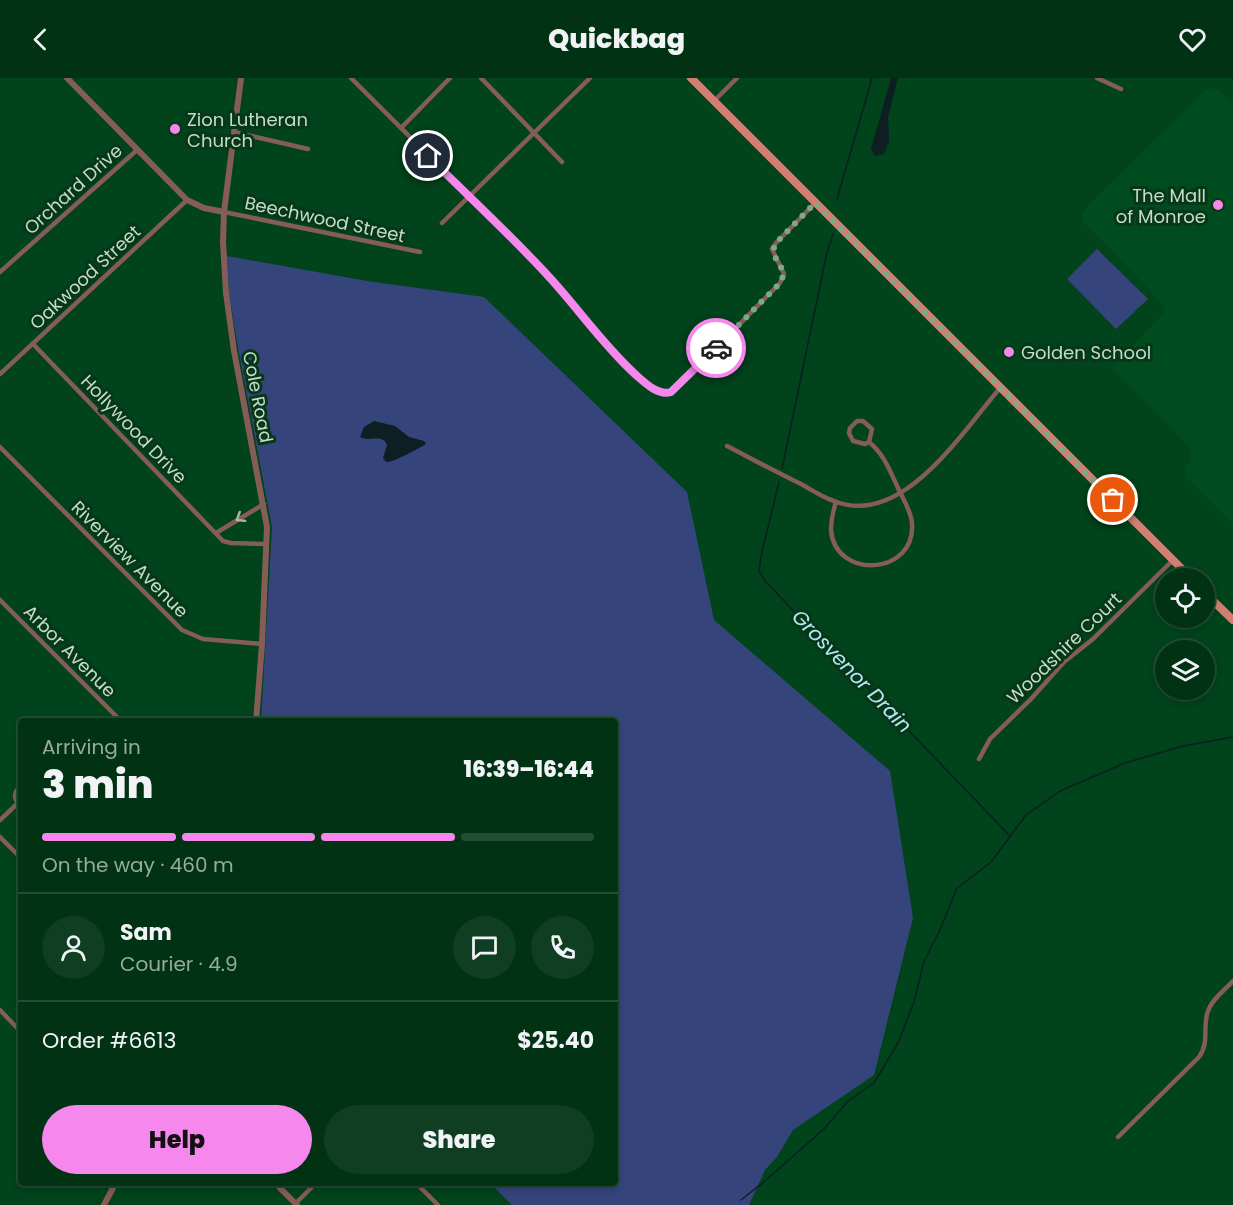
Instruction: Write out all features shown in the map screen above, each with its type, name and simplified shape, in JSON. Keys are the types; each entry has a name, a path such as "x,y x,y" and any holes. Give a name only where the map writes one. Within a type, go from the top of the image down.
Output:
{"main road":[{"path":"691,78 1181,568"},
{"path":"1215,603 1233,620"}],"street":[{"path":"67,78 187,200 204,208 224,212"},
{"name":"Cole Road","path":"241,78 224,212 223,242 225,292 234,351 264,504 267,544 256,718"},
{"path":"351,78 543,270 603,341 636,375 651,387 666,394 678,387 780,283 784,274 772,249 815,203"},
{"path":"400,128 450,78"},
{"path":"481,78 562,162"},
{"path":"441,223 590,78"},
{"path":"714,101 737,78"},
{"path":"1097,78 1120,89"},
{"path":"234,132 308,149"},
{"name":"Orchard Drive","path":"0,272 137,150"},
{"name":"Oakwood Street","path":"0,374 187,200"},
{"name":"Beechwood Street","path":"224,212 420,252"},
{"name":"Hollywood Drive","path":"33,344 224,541 267,544"},
{"path":"727,446 836,502 859,506 871,505 901,494 924,475 961,437 977,414 1001,387"},
{"path":"857,421 863,421 872,429 870,442 865,444 853,441 849,433 850,428 857,421"},
{"path":"836,502 831,531 844,555 856,563 875,566 885,565 900,555 910,538 912,521 885,459 870,442"},
{"name":"Riverview Avenue","path":"0,447 182,630 203,639 262,644"},
{"path":"216,533 264,504"},
{"name":"Woodshire Court","path":"980,759 990,739 1031,699 1064,662 1093,639 1173,560"},
{"name":"Arbor Avenue","path":"0,600 118,718"},
{"path":"0,820 18,805"},
{"path":"0,837 18,855"},
{"path":"1118,1137 1199,1057 1206,1045 1207,1013 1215,1000 1233,981"},
{"path":"0,1010 18,1029"},
{"path":"104,1205 114,1186"},
{"path":"278,1186 296,1204 313,1186"},
{"path":"419,1186 438,1205"}],"shaded area":[{"path":"891,78 898,78 888,117 889,141 884,154 875,156 871,149"},
{"path":"1213,88 1220,91 1233,104 1233,524 1186,477 1185,469 1191,457 1188,446 1111,367 1164,313 1164,305 1083,222 1082,214 1088,205 1205,90"},
{"path":"1097,249 1148,299 1116,329 1067,279"},
{"path":"227,256 367,281 484,297 687,492 714,620 890,771 913,918 874,1075 793,1130 777,1157 765,1170 749,1205 512,1205 493,1186 618,1186 618,718 261,718 272,527 229,293"},
{"path":"374,421 395,426 409,437 424,441 426,444 400,458 386,462 383,458 387,445 385,441 360,437 364,427"}],"waterway":[{"name":"Grosvenor Drain","path":"837,199 872,78"},
{"name":"Grosvenor Drain","path":"782,469 827,252 833,234"},
{"name":"Grosvenor Drain","path":"779,482 761,556 759,571 765,581 1009,835"},
{"path":"741,1200 825,1128 848,1101 874,1083 898,1043 914,1002 924,961 940,930 957,888 991,862 1026,815 1060,791 1125,763 1183,746 1233,737"}],"way so far":[{"path":"716,348 780,283 784,274 772,249 815,203 1113,500"}],"place":[{"name":"Zion Lutheran Church","path":"175,129"},
{"name":"The Mall of Monroe","path":"1218,205"},
{"name":"Golden School","path":"1009,352"}],"route":[{"path":"428,156 543,270 603,341 651,387 666,394 671,392 716,348"}]}
